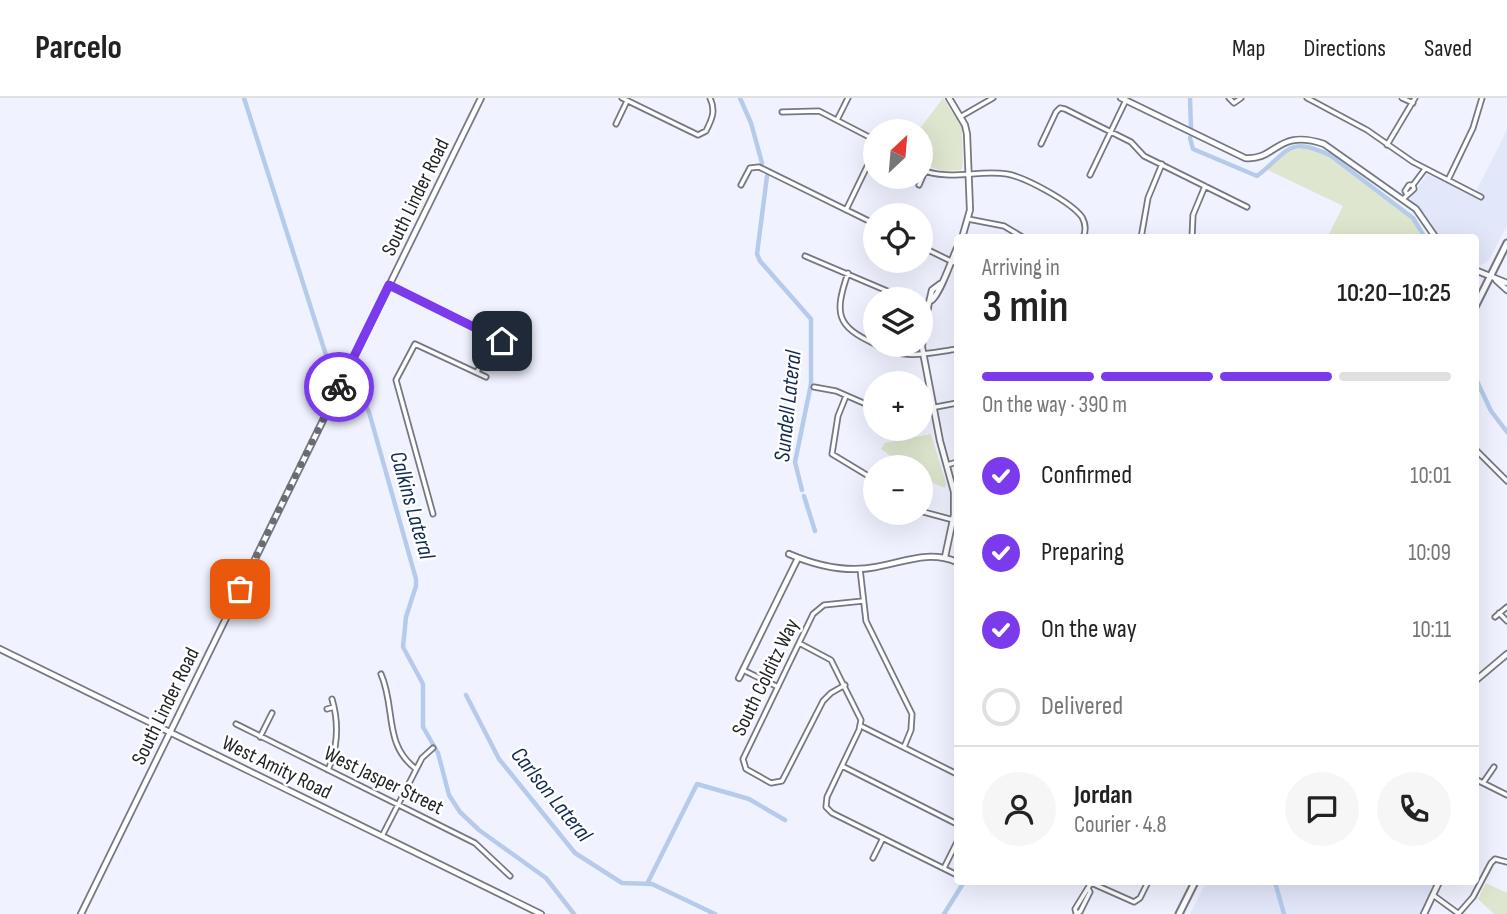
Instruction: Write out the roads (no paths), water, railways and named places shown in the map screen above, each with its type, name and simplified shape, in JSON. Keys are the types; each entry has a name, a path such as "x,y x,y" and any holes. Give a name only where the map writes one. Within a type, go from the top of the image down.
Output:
{"main road":[{"path":"1479,301 1493,278 1507,243"},
{"path":"1179,914 1194,885"}],"street":[{"name":"South Linder Road","path":"80,914 481,98"},
{"path":"622,98 695,134 701,134 712,118 713,106 709,98"},
{"path":"837,120 848,98"},
{"path":"949,98 967,134 968,219 963,234"},
{"path":"960,117 993,98"},
{"path":"1229,98 1234,103 1241,98"},
{"path":"1307,98 1352,122 1425,169 1481,197"},
{"path":"1387,145 1414,101 1402,98"},
{"path":"1448,180 1473,128 1482,98"},
{"path":"1090,175 1124,99 1245,158 1259,157 1292,139 1306,139 1324,144 1405,196 1424,217 1434,234"},
{"path":"616,124 627,101"},
{"path":"1041,144 1059,108 1131,142 1144,156 1247,207"},
{"path":"782,112 819,111 863,134"},
{"path":"1142,234 1148,198 1162,164"},
{"path":"741,185 753,166 759,167 863,218"},
{"path":"1405,196 1410,195 1414,189 1413,185 1425,169"},
{"path":"933,173 943,176 1001,173 1018,176 1049,193 1083,218 1084,234"},
{"path":"846,210 863,175"},
{"path":"1192,234 1193,215 1205,186"},
{"path":"968,219 1004,226 1017,234"},
{"path":"933,252 954,262"},
{"path":"933,298 939,292 954,254"},
{"path":"805,256 879,287"},
{"path":"1479,272 1507,283"},
{"path":"848,273 841,296 844,325 863,339"},
{"path":"1493,278 1507,290"},
{"path":"389,285 502,341"},
{"path":"477,372 495,338"},
{"path":"433,514 396,380 415,344 486,377"},
{"path":"933,353 954,349"},
{"path":"924,357 954,492"},
{"path":"814,387 863,403"},
{"path":"846,396 838,416 832,454 863,473"},
{"path":"934,408 954,404"},
{"path":"1479,453 1507,481"},
{"path":"947,465 954,463"},
{"path":"933,514 954,520"},
{"path":"945,558 954,524"},
{"path":"789,554 831,568 860,569 916,557 954,561"},
{"path":"739,678 798,558"},
{"path":"860,569 870,632 912,715 911,730 904,747"},
{"name":"South Colditz Way","path":"845,685 823,701 785,778 779,783 771,783 748,772 743,759 817,608 863,601"},
{"path":"1495,617 1507,607"},
{"path":"1499,613 1507,621"},
{"path":"799,643 831,660 860,714 861,726 827,797 826,807 832,813 954,873"},
{"name":"West Amity Road","path":"0,649 541,914"},
{"path":"1479,678 1507,654"},
{"path":"743,670 778,687"},
{"path":"381,674 391,703 391,731 396,748 416,769"},
{"path":"328,770 336,751 332,699"},
{"path":"327,709 334,707"},
{"path":"260,737 272,713"},
{"name":"West Jasper Street","path":"236,724 475,843 510,876"},
{"path":"861,726 954,772"},
{"path":"382,836 422,758 433,748"},
{"path":"842,766 954,822"},
{"path":"1483,783 1494,767"},
{"path":"1479,781 1507,795"},
{"path":"873,858 883,838"},
{"path":"944,868 954,848"},
{"path":"1433,895 1459,914 1473,897 1495,859 1507,862"},
{"path":"1076,913 1075,909 1089,885"},
{"path":"1095,885 1134,902 1140,898 1146,885"},
{"path":"1424,914 1438,885"}],"waterway":[{"name":"Calkins Lateral","path":"244,98 333,377 337,380"},
{"name":"Sundell Lateral","path":"740,98 751,123 762,163"},
{"path":"1190,98 1191,128"},
{"path":"1190,138 1193,149 1257,176 1282,154 1296,147 1305,147 1331,156 1413,218 1423,234"},
{"name":"Sundell Lateral","path":"767,176 757,254 760,261 811,319 811,384 795,462 802,490"},
{"name":"Calkins Lateral","path":"345,385 361,397 369,412 416,579 406,617 403,647 423,684 423,727 438,753 449,795 460,812 479,830 546,878 574,914"},
{"path":"1479,386 1491,411 1507,432"},
{"name":"Sundell Lateral","path":"804,496 815,531"},
{"name":"Carlson Lateral","path":"466,695 499,759 575,853 622,883 652,884 715,914"},
{"name":"Sundell Lateral","path":"647,884 697,784 749,799 785,820"},
{"path":"944,914 962,885"},
{"path":"1276,885 1284,914"}]}
